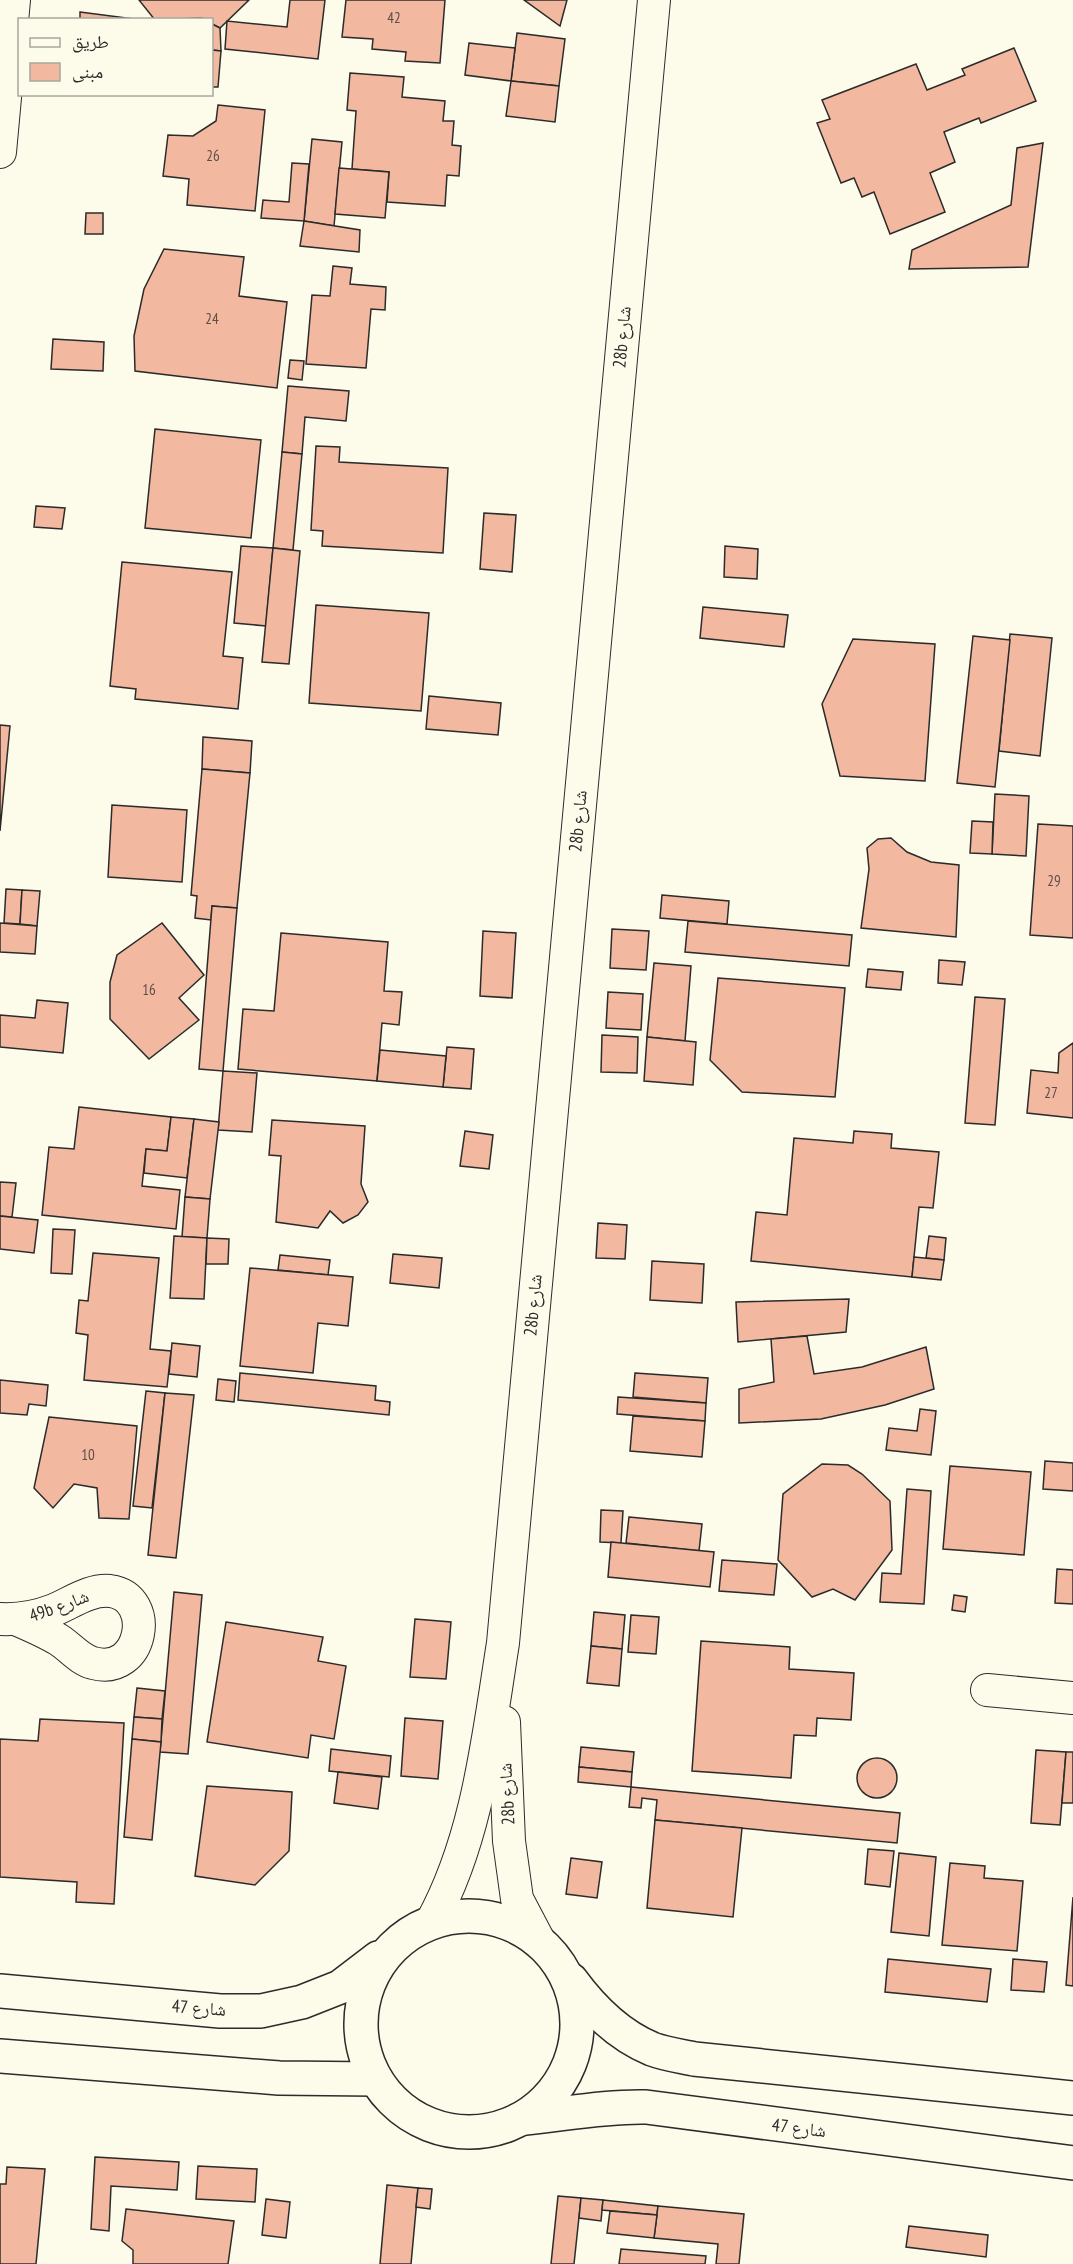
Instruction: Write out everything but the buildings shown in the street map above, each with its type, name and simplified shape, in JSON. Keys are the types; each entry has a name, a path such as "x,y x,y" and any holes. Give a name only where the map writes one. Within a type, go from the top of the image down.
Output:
{"street":[{"path":"0,152 14,0"},
{"name":"28b شارع","path":"431,1923 443,1901 460,1859 485,1752 503,1643 654,0"},
{"name":"28b شارع","path":"503,1643 509,1840 517,1899 537,1940"},
{"path":"987,1690 1073,1698"},
{"name":"شارع 47","path":"0,1991 220,2011 261,2011 302,2002 340,1987 399,1942 431,1923 468,1916 504,1922 537,1940 561,1965"},
{"path":"385,1954 366,1988 360,2024 366,2060 375,2079 389,2097 407,2113 434,2127 465,2132 495,2129 525,2118 551,2095 569,2066 578,2031 574,1997 561,1965"},
{"path":"561,1965 587,2002 615,2029 653,2050 694,2059 1073,2098"},
{"path":"0,2056 279,2078 375,2079"},
{"name":"شارع 47","path":"525,2118 580,2113 615,2106 646,2107 1073,2163"}]}
